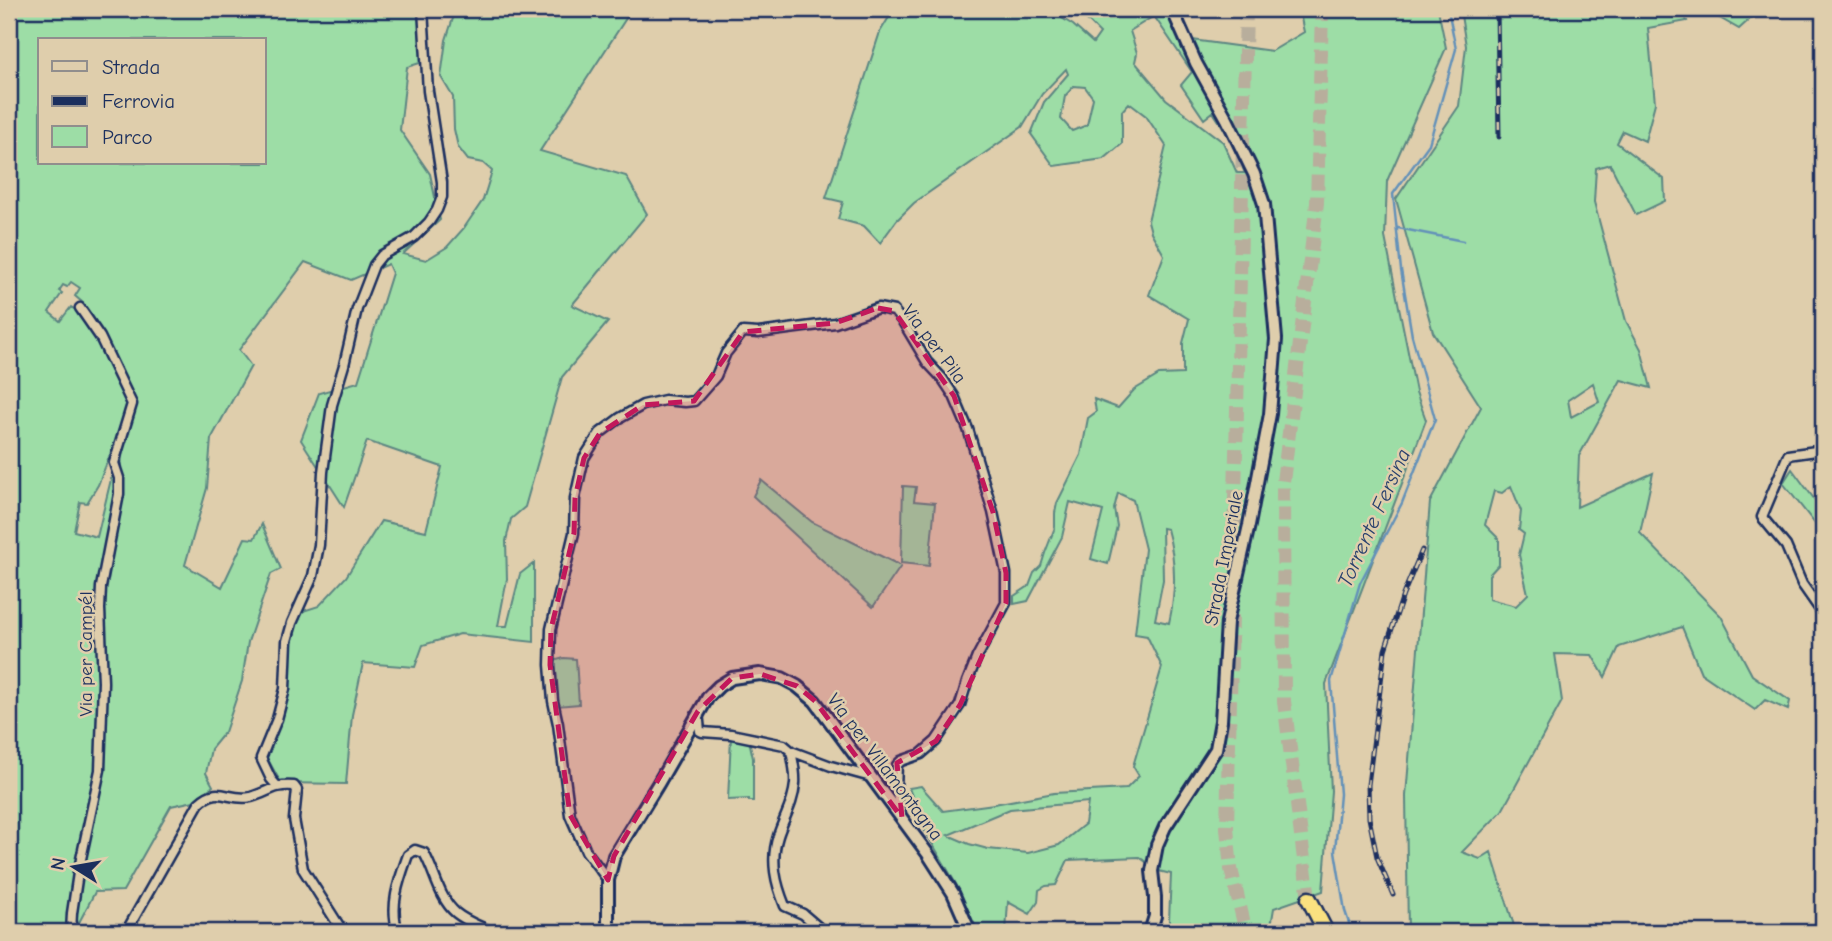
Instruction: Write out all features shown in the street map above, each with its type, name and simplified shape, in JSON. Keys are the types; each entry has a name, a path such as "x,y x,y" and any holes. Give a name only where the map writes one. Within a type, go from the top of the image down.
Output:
{"highway":[{"path":"1309,899 1326,932"}],"street":[{"path":"277,786 261,758 285,689 287,641 292,623 313,576 319,545 323,472 332,405 357,309 374,265 382,255 414,237 429,222 442,197 428,91 423,9"},
{"name":"Strada Imperiale","path":"1150,932 1155,916 1152,871 1157,845 1165,827 1216,749 1221,721 1227,622 1270,414 1276,339 1264,204 1254,174 1196,63 1172,9"},
{"name":"Via per Campél","path":"71,932 78,873 100,770 103,692 101,587 119,494 119,478 114,463 132,404 100,337 80,308"},
{"name":"Via per Pila","path":"608,880 586,851 570,816 550,666 551,629 574,533 575,498 584,458 600,433 643,405 665,400 694,401 716,376 726,353 743,332 758,333 835,323 878,308 894,312 927,362 954,396 968,429 991,504 1006,573 1006,603 977,657 960,705 936,741 921,754 897,765 896,789 902,818"},
{"path":"1823,450 1788,455 1762,517 1786,547 1802,584 1823,614"},
{"name":"Via per Villamontagna","path":"608,932 608,880 614,856 698,711 719,686 732,678 760,674 782,678 816,701 953,893 970,932"},
{"path":"698,711 702,732 731,734 784,746 831,766 871,777"},
{"path":"791,751 795,784 790,810 777,838 774,862 776,884 785,906 803,914 824,932"},
{"path":"126,932 206,796 213,793 251,797 283,785 294,786 297,790 294,819 303,869 343,932"},
{"path":"398,932 393,918 396,896 408,855 415,850 424,853 444,898 453,911 474,925 492,932"}],"highlighted area":[{"path":"878,308 894,311 954,396 993,512 1006,573 1006,603 960,705 936,741 897,763 902,818 815,701 797,686 760,674 732,678 698,711 614,856 608,880 570,815 550,665 551,629 574,533 575,498 584,458 600,433 643,405 694,401 743,332 835,323"}],"green space":[{"path":"9,9 418,9 423,62 407,67 400,130 430,174 440,220 403,254 426,260 447,247 464,228 483,200 492,171 483,163 468,160 458,147 454,129 453,97 441,77 446,40 456,9 632,9 540,151 626,176 647,214 572,305 608,322 562,377 525,507 511,519 506,541 507,579 498,626 507,626 520,574 534,563 534,642 460,634 423,645 415,667 363,663 352,715 346,784 281,783 266,756 289,692 290,645 300,612 319,606 346,577 381,521 426,531 442,467 367,441 344,507 301,440 319,393 358,382 392,273 388,264 351,280 305,262 239,350 251,366 211,439 207,488 185,565 222,587 245,538 254,539 262,524 281,569 271,574 248,642 242,681 225,732 211,749 206,773 213,786 194,801 171,806 123,891 95,892 74,932 9,932","holes":["71,282 80,288 75,296 83,303 77,311 71,307 60,321 49,312 62,293 59,291 63,285 67,287","114,445 123,447 121,468 113,471 97,537 74,531 80,502 87,503 98,485"]},
{"path":"894,9 1047,9 1073,25 1093,43 1100,33 1076,9 1165,9 1178,38 1272,51 1304,32 1299,9 1438,9 1446,48 1387,181 1385,237 1416,392 1426,420 1326,684 1331,791 1323,891 1274,908 1270,932 1183,932 1169,921 1171,874 1159,871 1139,857 1068,860 1056,885 1039,890 1038,902 1030,914 1008,902 1006,932 976,932 956,884 925,831 909,788 921,786 943,811 1054,793 1126,789 1139,776 1133,766 1162,667 1147,636 1135,634 1145,549 1133,500 1118,493 1114,509 1117,526 1108,564 1091,559 1103,511 1070,502 1062,537 1028,601 1014,604 1014,596 1029,586 1034,573 1041,566 1055,527 1057,503 1081,455 1088,418 1096,412 1094,399 1118,408 1134,390 1159,375 1183,374 1183,343 1189,319 1149,295 1164,255 1148,221 1166,146 1146,116 1129,103 1122,111 1122,144 1104,159 1054,166 1031,134 1044,102 1068,74 1066,69 1042,94 1022,127 914,203 880,243 864,226 838,219 843,202 826,198 880,32","holes":["1154,16 1192,72 1181,85 1204,119 1213,112 1228,135 1245,173 1237,173 1223,142 1166,99 1135,62 1137,53 1130,31","1074,86 1085,87 1093,98 1087,125 1072,131 1061,119 1065,96","1162,528 1167,529 1173,564 1174,588 1169,623 1155,620 1163,580","1088,802 1085,824 1059,845 1028,853 988,849 948,835 1010,809"]},
{"path":"1460,9 1682,9 1687,21 1648,28 1655,103 1645,141 1623,131 1617,143 1664,179 1665,201 1636,215 1610,164 1596,168 1594,202 1626,321 1641,349 1651,388 1621,380 1579,456 1577,507 1653,473 1640,533 1721,616 1752,675 1790,701 1788,710 1765,700 1755,710 1701,673 1682,627 1619,647 1605,677 1592,655 1555,654 1562,701 1502,811 1462,852 1480,859 1491,852 1516,932 1408,932 1406,796 1430,502 1481,407 1433,332 1396,199 1459,106 1466,46","holes":["1593,383 1599,402 1571,417 1568,400","1511,486 1521,511 1519,530 1524,534 1519,555 1528,594 1516,606 1489,599 1489,575 1499,564 1499,539 1485,525 1494,491 1502,493"]},
{"path":"1704,9 1761,9 1739,29"},
{"path":"1792,469 1823,511 1823,534 1783,483"},
{"path":"761,480 812,522 901,566 873,607 753,496"},
{"path":"903,486 916,487 914,501 935,503 929,566 901,563"},
{"path":"576,659 579,704 557,706 553,661"},
{"path":"731,737 749,740 753,758 753,801 728,800"}],"waterway":[{"name":"Torrente Fersina","path":"1352,932 1345,911 1335,851 1340,794 1331,681 1360,583 1402,503 1435,419 1412,336 1401,270 1393,194 1429,144 1456,49 1448,9"},
{"path":"1398,228 1463,241"}],"tunnel":[{"path":"1233,588 1246,9"},
{"path":"1309,899 1284,701 1283,482 1317,203 1322,9"},
{"path":"1232,615 1227,828 1231,869 1246,932"}],"railway":[{"path":"1497,9 1499,137"},
{"path":"1393,895 1377,857 1369,818 1368,785 1385,650 1403,595 1422,550"}]}
